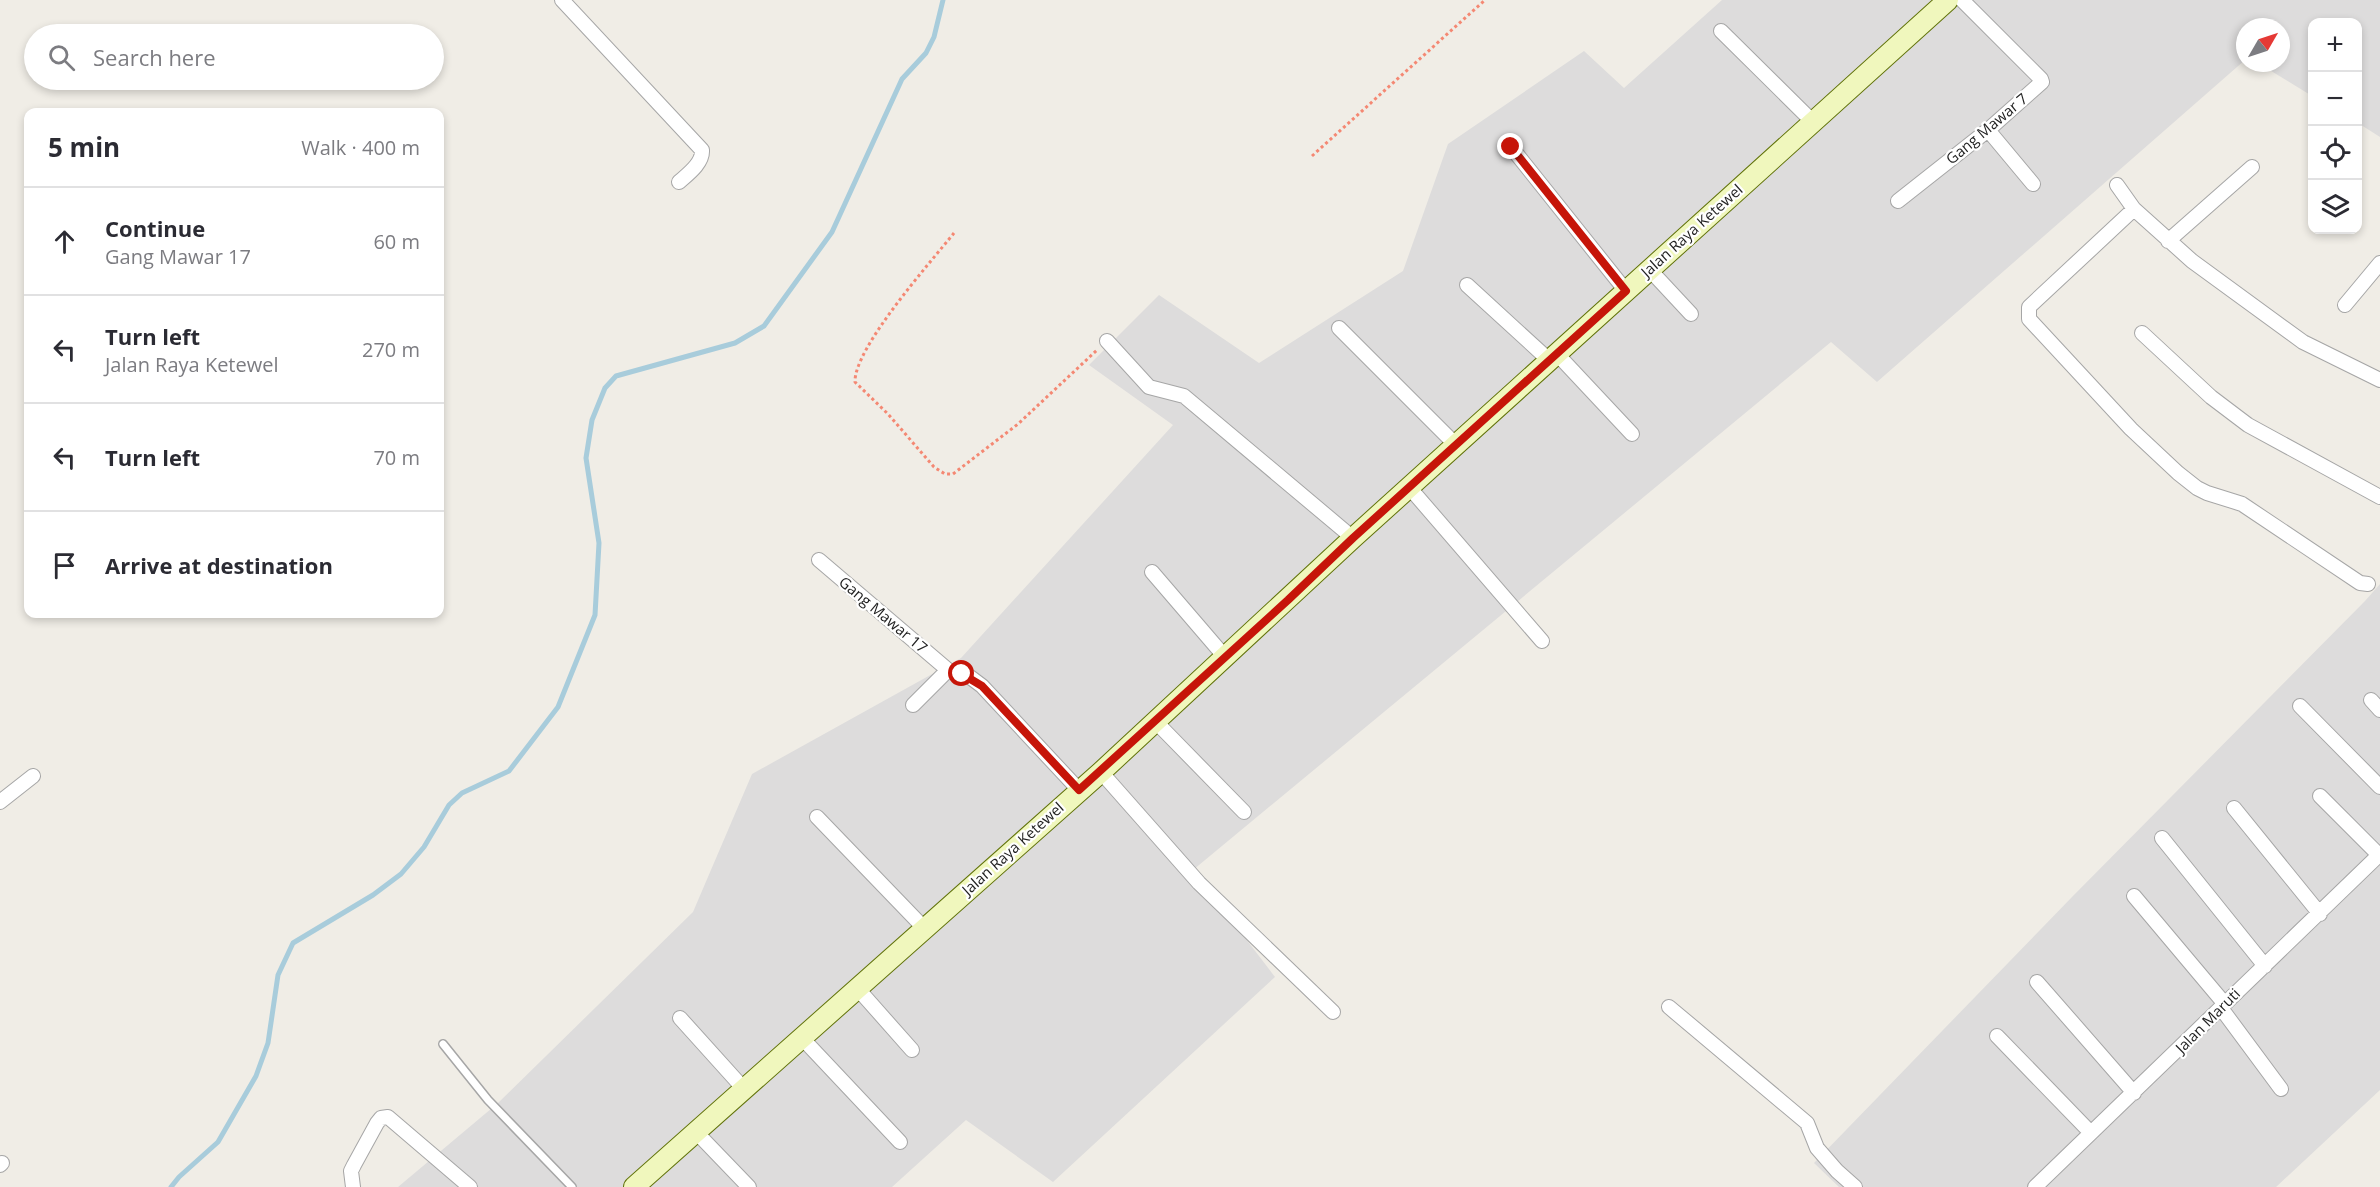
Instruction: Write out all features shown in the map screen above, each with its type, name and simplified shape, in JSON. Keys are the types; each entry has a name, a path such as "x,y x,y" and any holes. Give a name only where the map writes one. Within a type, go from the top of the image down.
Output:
{"main road":[{"name":"Jalan Raya Ketewel","path":"634,1187 1101,772 1353,538 1650,270 1941,2"}],"street":[{"path":"562,0 702,150 703,155 699,162 679,182"},
{"name":"Gang Mawar 7","path":"1898,201 1988,130 2042,82 2041,78 1962,0"},
{"path":"1721,31 1812,121"},
{"path":"1988,130 2033,184"},
{"path":"1511,147 1626,291"},
{"path":"2168,241 2252,167"},
{"path":"2117,185 2134,209 2192,261 2303,342 2380,380"},
{"path":"2134,209 2029,307 2029,319 2131,429 2197,488 2242,504 2360,583 2368,584"},
{"path":"2345,305 2380,263"},
{"path":"1650,270 1691,314"},
{"path":"1467,285 1554,357 1632,434"},
{"path":"1339,328 1456,445"},
{"path":"2142,333 2211,397 2248,424 2380,498"},
{"path":"1107,340 1143,383 1184,396 1353,538"},
{"path":"1409,487 1542,641"},
{"name":"Gang Mawar 17","path":"819,560 948,670 970,678 982,686 1079,790"},
{"path":"1152,572 1225,657"},
{"path":"913,705 948,670"},
{"path":"2300,706 2380,787"},
{"path":"1155,721 1244,812"},
{"path":"1101,772 1199,883 1333,1012"},
{"path":"0,802 33,776"},
{"path":"2319,796 2379,855"},
{"path":"2234,808 2320,914"},
{"path":"818,817 925,929"},
{"path":"2162,838 2265,966"},
{"name":"Jalan Maruti","path":"2035,1187 2379,855"},
{"path":"2134,896 2223,1006 2281,1089"},
{"path":"2037,982 2134,1093"},
{"path":"858,989 912,1050"},
{"path":"1669,1007 1807,1123 1817,1148 1855,1187"},
{"path":"680,1018 744,1089"},
{"path":"1997,1036 2091,1133"},
{"path":"802,1038 900,1142"},
{"path":"353,1187 351,1171 377,1123 385,1117 388,1117 462,1184"},
{"path":"696,1132 749,1187"}],"lane":[{"path":"443,1044 488,1100 572,1187"}],"path":[{"path":"1312,156 1485,0"},
{"path":"954,233 876,332 854,373 855,382 940,471 952,474 1018,424 1107,340"}],"shaded area":[{"path":"1722,0 2380,0 2380,137 2362,126 2362,18 2308,18 2308,94 2273,72 2290,72 2290,18 2236,18 2236,68 1877,382 1831,342 1193,870 1275,977 1053,1182 966,1120 892,1187 398,1187 498,1103 693,912 752,774 961,658 1173,425 1089,365 1159,295 1259,363 1403,271 1448,144 1584,51 1624,88"},
{"path":"2380,584 2380,1090 2276,1187 1839,1187 1814,1163"}],"waterway":[{"path":"171,1187 218,1142 256,1076 268,1043 278,975 293,943 373,895 401,874 424,847 449,805 462,793 509,771 558,707 595,615 599,543 586,458 592,420 605,388 616,376 735,343 764,326 832,232 902,79 926,53 934,37 943,0"}],"route":[{"path":"962,674 982,686 1079,790 1626,291 1511,147"}]}
